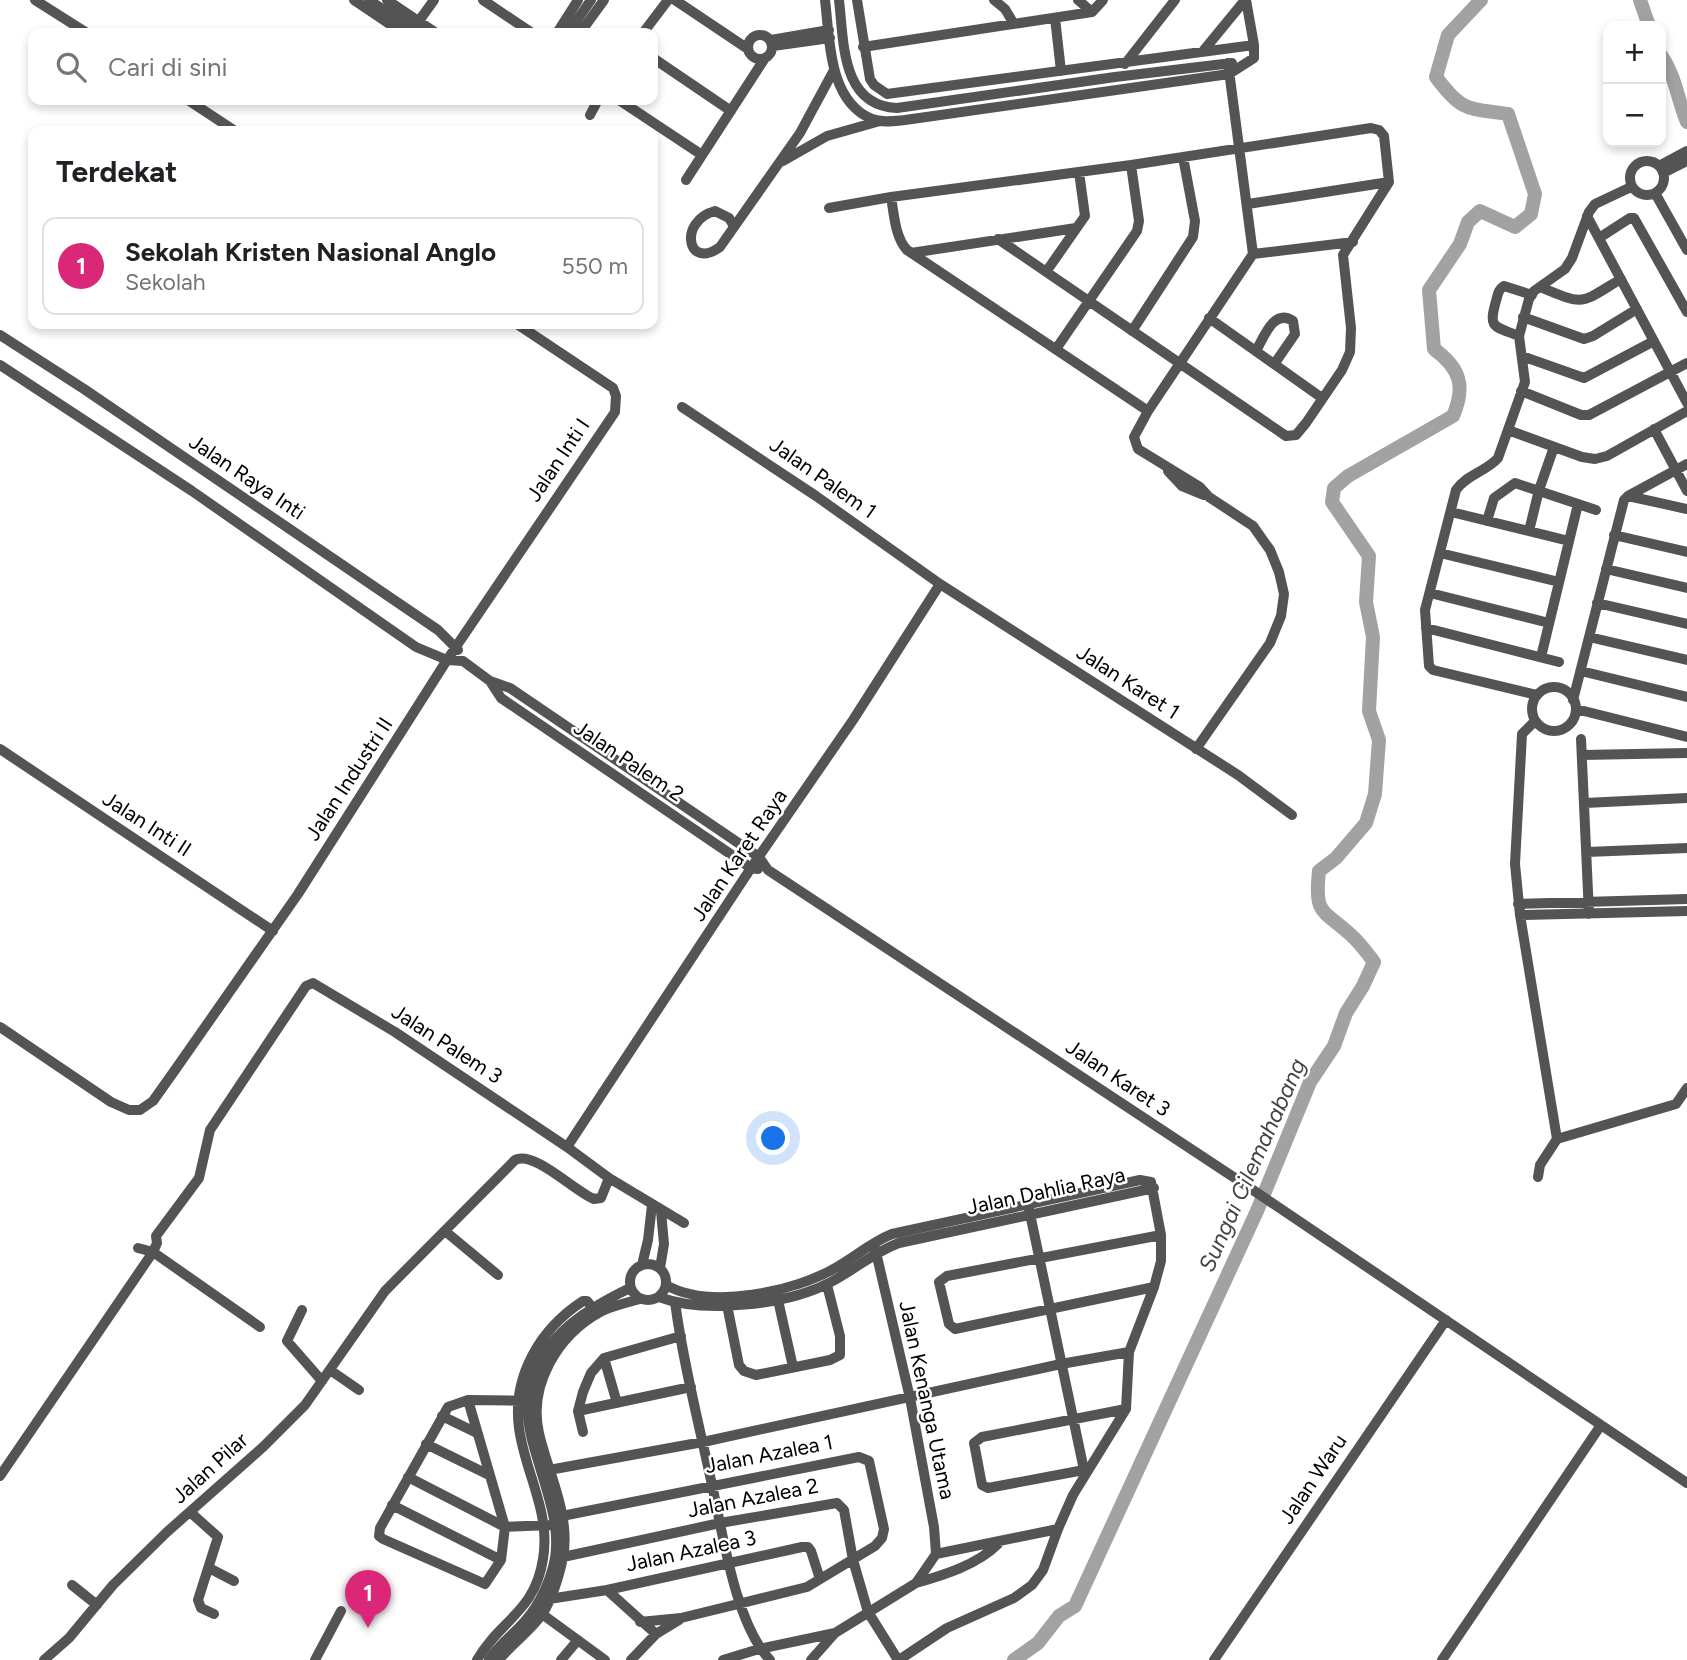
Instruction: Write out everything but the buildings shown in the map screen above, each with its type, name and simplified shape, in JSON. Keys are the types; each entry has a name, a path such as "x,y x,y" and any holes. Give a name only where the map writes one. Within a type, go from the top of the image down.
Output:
{"street":[{"path":"35,0 78,28"},
{"path":"369,0 411,28"},
{"path":"387,0 412,28"},
{"path":"414,28 434,0"},
{"path":"483,0 525,28"},
{"path":"560,28 578,0"},
{"path":"577,28 591,0"},
{"path":"579,28 604,0"},
{"path":"647,28 668,0"},
{"path":"675,0 748,48 754,57 765,58"},
{"path":"825,0 834,70 846,97 866,116 880,121"},
{"path":"839,0 848,68 857,89 867,101 883,108 1115,77 1229,73"},
{"path":"857,0 866,64 874,85 887,94 1254,45"},
{"path":"994,0 1005,9 1014,24"},
{"path":"1079,0 1093,12"},
{"path":"863,47 1093,12 1103,0"},
{"path":"1117,90 1115,77 1175,0"},
{"path":"1204,50 1246,0"},
{"path":"780,162 827,136 880,121 905,120 1229,73 1254,58 1246,0"},
{"path":"357,1 411,28"},
{"path":"1055,18 1061,71"},
{"path":"748,48 748,43 761,34 772,43 829,34"},
{"path":"686,180 765,58 771,54 772,43"},
{"path":"658,61 731,111"},
{"path":"734,226 804,125 834,70"},
{"path":"1196,749 1270,643 1281,616 1284,594 1279,572 1253,526 1209,497 1200,487 1135,445 1135,434 1148,411 1253,254 1229,73"},
{"path":"1078,83 1079,95"},
{"path":"1022,91 1024,103"},
{"path":"897,94 897,108"},
{"path":"196,105 227,126"},
{"path":"590,114 595,105"},
{"path":"627,105 702,155"},
{"path":"828,208 1376,128 1384,136 1389,182 1343,256"},
{"path":"1661,169 1687,151"},
{"path":"1132,331 1193,237 1195,220 1183,157"},
{"path":"1661,169 1663,185 1655,193 1642,195 1632,187 1630,173 1634,166 1646,161 1661,169 1687,161"},
{"path":"1056,349 1139,226 1131,165"},
{"path":"1046,272 1085,216 1079,172"},
{"path":"1248,204 1389,182"},
{"path":"1363,186 1381,197"},
{"path":"1537,695 1433,670 1429,666 1425,610 1460,484 1493,465 1498,458 1525,382 1519,336 1523,317 1536,291 1564,269 1572,258 1587,216 1595,204 1632,187"},
{"path":"1655,193 1687,250"},
{"path":"891,197 901,244 911,253 1148,411"},
{"path":"1587,216 1687,402"},
{"path":"1599,238 1634,218 1687,312"},
{"path":"911,253 1076,228"},
{"path":"1055,231 1066,244"},
{"path":"998,239 1286,436 1296,435 1342,370 1350,352 1351,328 1343,256 1335,245"},
{"path":"1253,254 1353,242"},
{"path":"1519,336 1492,323 1499,290 1504,286 1579,301 1621,279"},
{"path":"1523,317 1584,339 1637,309"},
{"path":"1256,351 1273,321 1279,317 1287,317 1293,321 1295,334 1275,363"},
{"path":"1209,318 1322,398"},
{"name":"Jalan Inti I","path":"457,647 615,412 617,404 613,388 524,329"},
{"name":"Jalan Raya Inti","path":"0,335 84,388 438,630 457,647 463,662"},
{"path":"1522,356 1584,378 1654,341"},
{"path":"1521,391 1581,415 1589,415 1687,363"},
{"name":"Jalan Raya Inti","path":"0,365 192,491 416,647 447,660"},
{"name":"Jalan Palem 1","path":"682,407 816,496 940,584"},
{"path":"1508,430 1582,457 1595,459 1607,456 1687,411"},
{"path":"1654,429 1687,491"},
{"path":"1529,531 1539,490 1554,447"},
{"path":"1687,464 1628,496 1620,511 1581,671 1575,704 1574,719 1568,726 1550,731 1535,721 1532,712 1532,703 1537,695 1544,690 1561,688 1575,704 1687,737"},
{"path":"1487,521 1494,498 1515,483 1596,510"},
{"path":"1628,496 1687,509"},
{"path":"1541,657 1578,504"},
{"path":"1451,512 1569,541"},
{"path":"1614,535 1687,552"},
{"path":"1440,553 1559,582"},
{"path":"1606,569 1687,588"},
{"name":"Jalan Karet 1","path":"940,584 1238,775 1292,815"},
{"name":"Jalan Karet Raya","path":"567,1147 751,868 853,720 940,584"},
{"path":"1430,593 1549,623"},
{"path":"1597,603 1687,624"},
{"path":"1426,628 1559,662"},
{"path":"1589,637 1687,660"},
{"name":"Jalan Industri II","path":"0,1027 111,1102 135,1111 153,1101 272,931 457,647"},
{"name":"Jalan Palem 2","path":"447,660 463,662 490,681 510,688 759,857"},
{"path":"1581,671 1687,697"},
{"name":"Jalan Palem 2","path":"490,681 501,698 751,868"},
{"path":"1535,721 1522,734 1515,864 1519,910 1557,1139"},
{"path":"1581,739 1589,914"},
{"name":"Jalan Inti II","path":"0,749 272,931"},
{"path":"1582,755 1687,752"},
{"path":"1585,803 1687,798"},
{"path":"1587,852 1687,848"},
{"name":"Jalan Karet 3","path":"759,857 768,870 1247,1186 1687,1483"},
{"name":"Jalan Karet 3","path":"751,868 768,870"},
{"path":"1519,910 1590,901 1687,898"},
{"path":"1519,910 1589,914 1687,911"},
{"name":"Jalan Palem 3","path":"153,1252 158,1243 156,1236 199,1178 210,1130 303,988 313,983 395,1031 567,1147"},
{"path":"1538,1177 1540,1165 1557,1139 1676,1104 1687,1088"},
{"path":"567,1147 609,1178 684,1223"},
{"name":"Jalan Pilar","path":"44,1660 64,1644 131,1567 263,1447 305,1405 385,1291 518,1157 525,1157 545,1167 594,1199 604,1195 609,1178"},
{"name":"Jalan Dahlia Raya","path":"666,1285 726,1301 813,1279 875,1248 1029,1209 1154,1188 1161,1235"},
{"path":"642,1265 656,1208"},
{"path":"656,1208 664,1244 660,1268"},
{"path":"1029,1209 1085,1471"},
{"path":"445,1231 498,1275"},
{"path":"899,1660 947,1629 1014,1598 1032,1586 1043,1570 1058,1529 1085,1471 1126,1409 1129,1352 1154,1287 1161,1261 1161,1235 943,1277 940,1284 948,1324 953,1329 1154,1287"},
{"path":"138,1248 153,1252 260,1327"},
{"name":"Jalan Dahlia Raya","path":"659,1297 676,1302 778,1300 827,1284 875,1248"},
{"name":"Jalan Kenanga Utama","path":"875,1248 910,1398 934,1527 936,1554"},
{"path":"0,1476 153,1252"},
{"path":"528,1401 566,1338 600,1312 640,1299 659,1297 666,1285 660,1268 651,1264 642,1265 631,1274 630,1288 640,1299"},
{"path":"726,1301 739,1365 744,1371 756,1375 830,1360 840,1355 840,1336 827,1284"},
{"path":"477,1660 486,1645 550,1599 563,1557 565,1538 554,1522 519,1428 538,1366 550,1345 568,1325 592,1307 630,1288"},
{"path":"778,1300 793,1367"},
{"path":"676,1302 720,1523 740,1602 760,1649 770,1660"},
{"path":"302,1310 287,1340 322,1381"},
{"name":"Jalan Waru","path":"1214,1660 1446,1320"},
{"path":"583,1432 578,1411 587,1383 604,1358 681,1336"},
{"path":"550,1470 703,1442 1061,1364 1129,1352"},
{"path":"604,1358 617,1403"},
{"path":"330,1370 359,1390"},
{"path":"578,1411 691,1387"},
{"path":"468,1400 505,1527 500,1560 488,1582 481,1584 379,1536 380,1528 448,1407 468,1400 528,1401"},
{"path":"499,1660 535,1609 543,1562 554,1522 550,1470 528,1401"},
{"path":"1085,1471 992,1488 982,1485 974,1443 979,1438 1126,1409"},
{"path":"442,1416 477,1433"},
{"path":"1442,1660 1601,1425"},
{"path":"426,1444 489,1475"},
{"name":"Jalan Azalea 1","path":"505,1527 554,1522 712,1485 864,1457 869,1461 884,1534 875,1546 853,1560"},
{"path":"408,1476 505,1527"},
{"name":"Jalan Azalea 2","path":"563,1557 720,1523 837,1503 844,1510 853,1560 868,1612 899,1660"},
{"path":"392,1505 500,1560"},
{"path":"190,1511 218,1537 198,1601 201,1608 214,1614"},
{"path":"916,1583 936,1554 1058,1529"},
{"path":"811,1660 835,1633 868,1612 916,1583 981,1558 999,1542"},
{"name":"Jalan Azalea 3","path":"550,1599 607,1590 730,1562 808,1548 820,1579"},
{"path":"640,1622 681,1618 801,1589 853,1560"},
{"path":"209,1568 234,1581"},
{"path":"72,1585 97,1605"},
{"path":"607,1590 656,1634"},
{"path":"535,1609 605,1660"},
{"path":"489,1660 499,1645 525,1622 535,1609"},
{"path":"315,1660 341,1611"},
{"path":"631,1660 656,1634 681,1618"},
{"path":"723,1660 835,1633"},
{"path":"561,1660 578,1640"}],"waterway":[{"name":"Sungai Cilemahabang","path":"1014,1660 1038,1643 1059,1616 1075,1606 1257,1211 1310,1082 1334,1046 1346,1013 1374,962 1355,939 1327,915 1318,896 1319,871 1336,858 1366,823 1375,794 1379,740 1369,711 1373,637 1366,602 1369,556 1332,502 1334,488 1348,476 1453,416 1460,387 1450,363 1434,349 1429,290 1460,244 1468,222 1480,211 1515,227 1531,214 1535,194 1508,114 1474,109 1459,103 1436,77 1448,35 1481,0"},
{"path":"1640,0 1647,21"},
{"path":"1666,63 1687,122"}],"place":[{"name":"Sekolah Kristen Nasional Anglo","path":"368,1628"}]}
